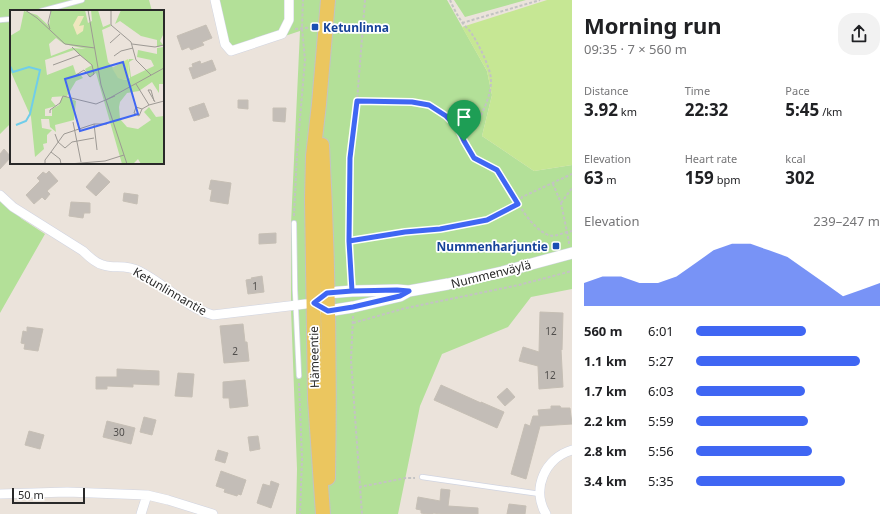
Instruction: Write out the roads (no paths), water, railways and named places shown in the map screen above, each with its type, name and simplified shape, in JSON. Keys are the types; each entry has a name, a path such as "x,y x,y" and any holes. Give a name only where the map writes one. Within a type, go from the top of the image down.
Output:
{"main road":[{"name":"Hämeentie","path":"323,514 315,398 313,156 328,0"},
{"name":"Hämeentie","path":"319,104 326,216 328,311 328,440 326,514"}],"street":[{"path":"214,0 225,44 231,51 282,34 289,20 289,0"},
{"name":"Ketunlinnantie","path":"0,195 13,207 83,251 90,258 103,265 124,266 139,271 204,312 213,315 314,303"},
{"name":"Nummenväylä","path":"327,293 352,291 409,291 502,272 572,253"},
{"name":"Nummenväylä","path":"328,311 400,296 409,291"},
{"path":"327,293 314,303 328,311"},
{"path":"546,514 541,504 540,485 546,468 558,456 572,450"},
{"path":"0,494 68,492 147,495 214,514"},
{"path":"141,514 147,495"}],"lane":[{"path":"45,10 82,0"},
{"path":"0,20 10,19"},
{"path":"294,223 294,268 299,376"},
{"path":"422,477 540,494"}],"place":[{"name":"Ketunlinna","path":"315,27"},
{"name":"Nummenharjuntie","path":"556,246"}]}
